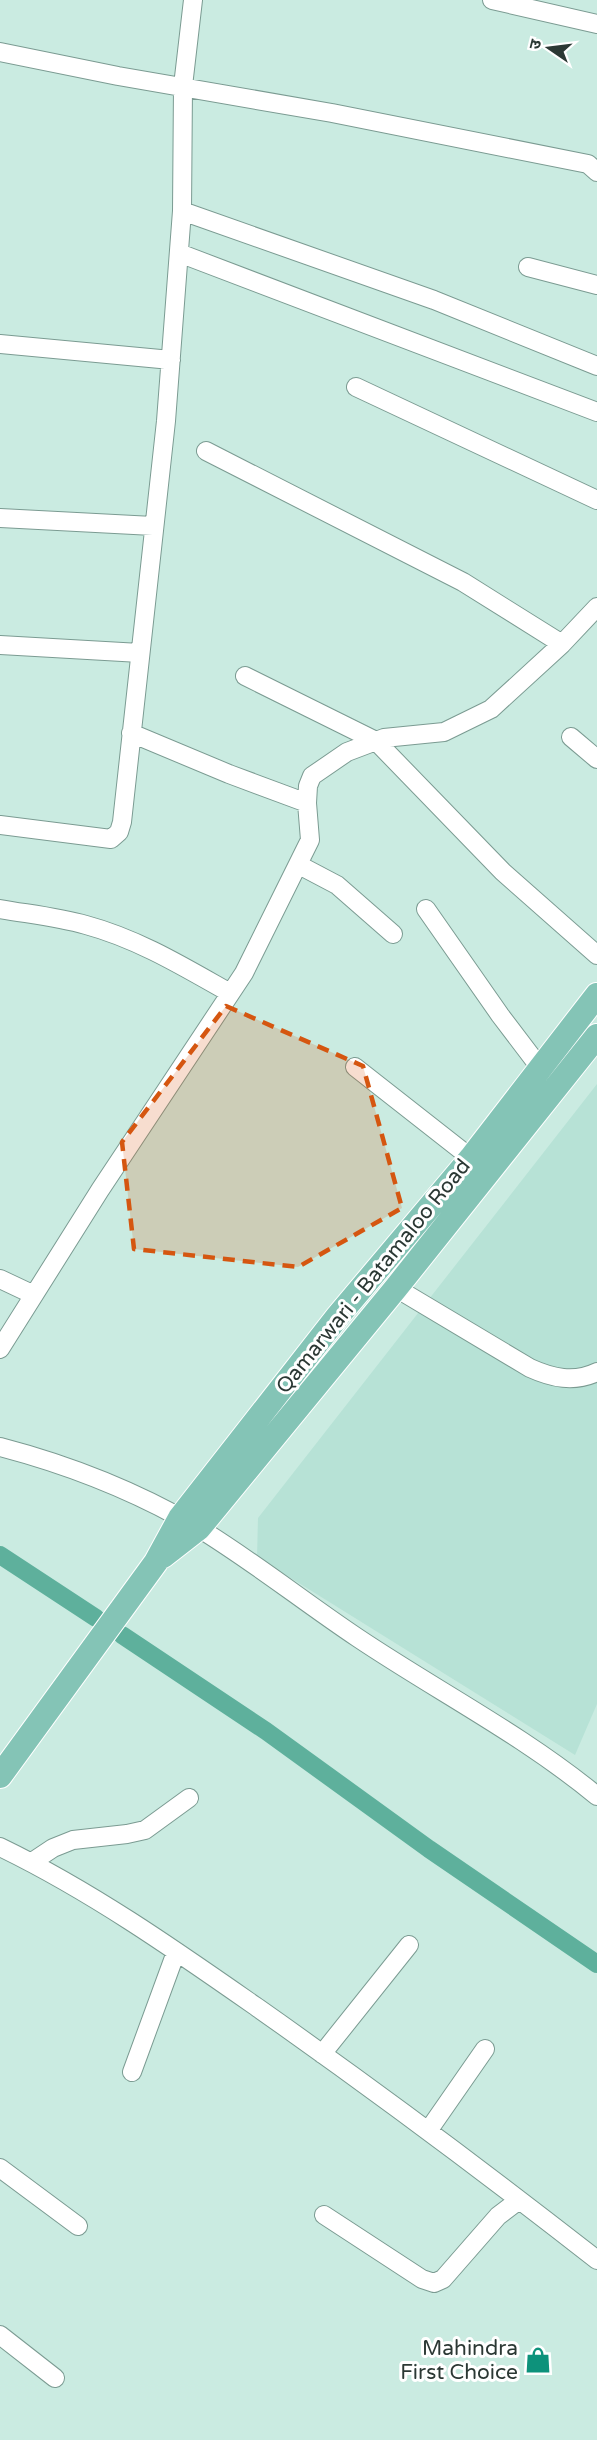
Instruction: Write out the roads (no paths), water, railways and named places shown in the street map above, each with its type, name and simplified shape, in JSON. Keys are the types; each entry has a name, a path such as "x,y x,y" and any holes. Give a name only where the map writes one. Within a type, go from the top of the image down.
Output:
{"main road":[{"name":"Qamarwari - Batamaloo Road","path":"189,1523 338,1316 471,1158 597,995"},
{"name":"Qamarwari - Batamaloo Road","path":"0,1776 156,1562 396,1288 597,1036"}],"street":[{"path":"0,825 101,839 116,837 122,822 171,360 182,211 183,86 192,0"},
{"path":"492,0 597,24"},
{"path":"0,52 332,113 577,162 594,167 597,172"},
{"path":"182,211 434,300 597,366"},
{"path":"179,253 597,412"},
{"path":"528,267 597,285"},
{"path":"0,344 171,360"},
{"path":"356,387 597,500"},
{"path":"206,452 463,582 562,644"},
{"path":"0,518 153,526"},
{"path":"0,1348 99,1190 244,973 310,840 308,786 315,773 347,752 376,741 397,736 444,732 491,709 562,644 597,607"},
{"path":"0,645 140,653"},
{"path":"245,676 376,741 503,872 597,955"},
{"path":"131,733 229,774 307,803"},
{"path":"571,737 597,759"},
{"path":"299,865 337,885 393,934"},
{"path":"0,909 85,925 111,934 165,956 230,993"},
{"path":"426,909 541,1069"},
{"path":"355,1067 471,1158"},
{"path":"0,1279 34,1295"},
{"path":"396,1288 539,1372 569,1379 597,1372"},
{"path":"0,1447 45,1458 107,1481 189,1523 358,1638 520,1740 576,1778 597,1796"},
{"path":"32,1862 53,1848 73,1840 145,1830 189,1798"},
{"path":"0,1847 32,1862 176,1952 428,2131 597,2260"},
{"path":"322,2054 409,1945"},
{"path":"132,2072 176,1952"},
{"path":"428,2131 485,2049"},
{"path":"0,2168 78,2226"},
{"path":"324,2215 422,2279 434,2283 443,2279 498,2216 519,2200"},
{"path":"0,2336 55,2378"}],"waterway":[{"path":"0,1555 96,1618"},
{"path":"122,1635 266,1731 429,1849 597,1964"}],"place":[{"name":"Mahindra First Choice","path":"538,2360"}]}
